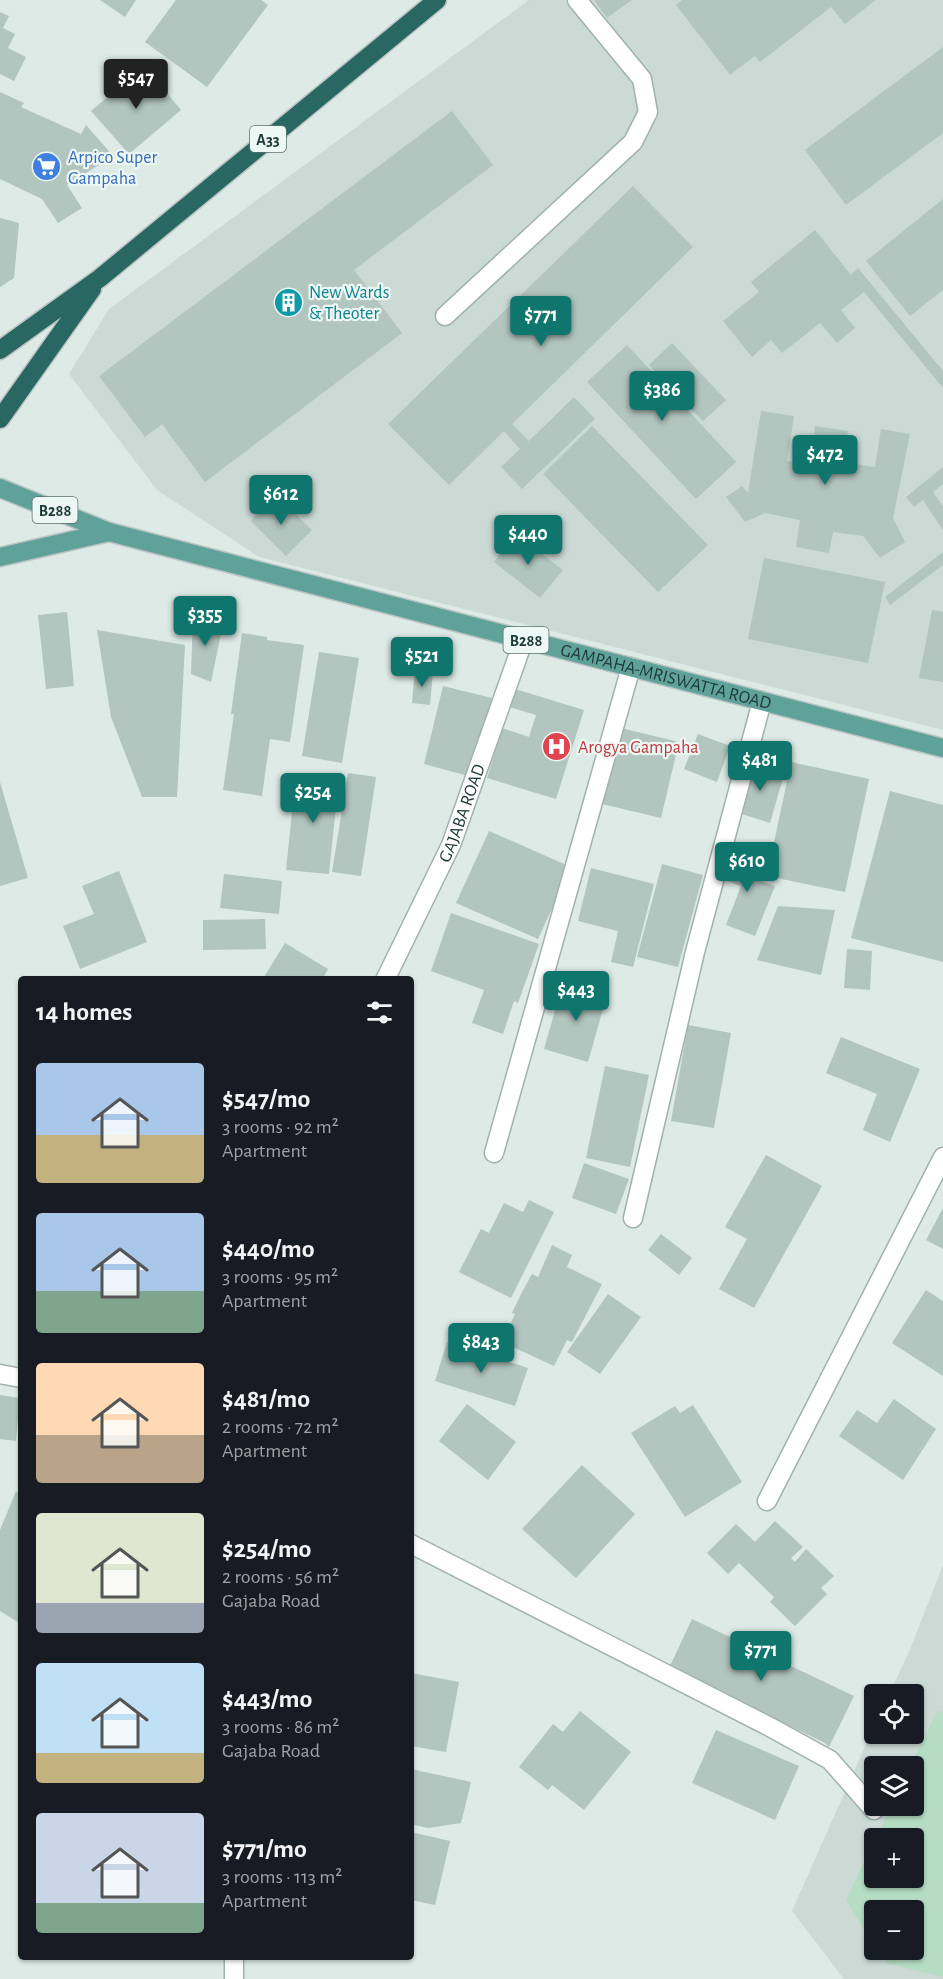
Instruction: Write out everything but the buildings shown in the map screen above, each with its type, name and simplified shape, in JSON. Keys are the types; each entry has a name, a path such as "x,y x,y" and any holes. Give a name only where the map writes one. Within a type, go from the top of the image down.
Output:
{"highway":[{"name":"A33","path":"0,350 100,278 430,2"},
{"name":"A33","path":"0,419 100,278"}],"main road":[{"name":"GAMPAHA-MRISWATTA ROAD","path":"0,488 109,532 943,748"},
{"name":"GAMPAHA-MRISWATTA ROAD","path":"0,556 109,532"}],"street":[{"path":"445,316 633,142 648,112 642,80 577,0"},
{"name":"GAJABA ROAD","path":"387,976 451,845 524,639"},
{"path":"494,1153 631,667"},
{"path":"633,1218 695,952 762,701"},
{"path":"767,1501 943,1157"},
{"path":"0,1374 18,1377"},
{"path":"414,1546 830,1760 864,1799"},
{"path":"234,1960 234,1979"}],"shaded area":[{"path":"529,0 943,0 943,730 259,557 157,490 69,374 109,309"},
{"path":"943,1565 943,1979 844,1979 792,1911 866,1744 924,1744 924,1684 894,1684"}],"green space":[{"path":"938,1710 943,1713 943,1977 886,1963 884,1960 924,1960 924,1900 864,1900 864,1929 846,1900 864,1862 864,1888 924,1888 924,1828 881,1828 886,1816 924,1816 924,1756 915,1756 921,1744 924,1744 924,1738"}],"place":[{"name":"Arpico Super Gampaha","path":"47,167"},
{"name":"New Wards & Theoter","path":"288,302"},
{"name":"Arogya Gampaha","path":"557,747"}]}
